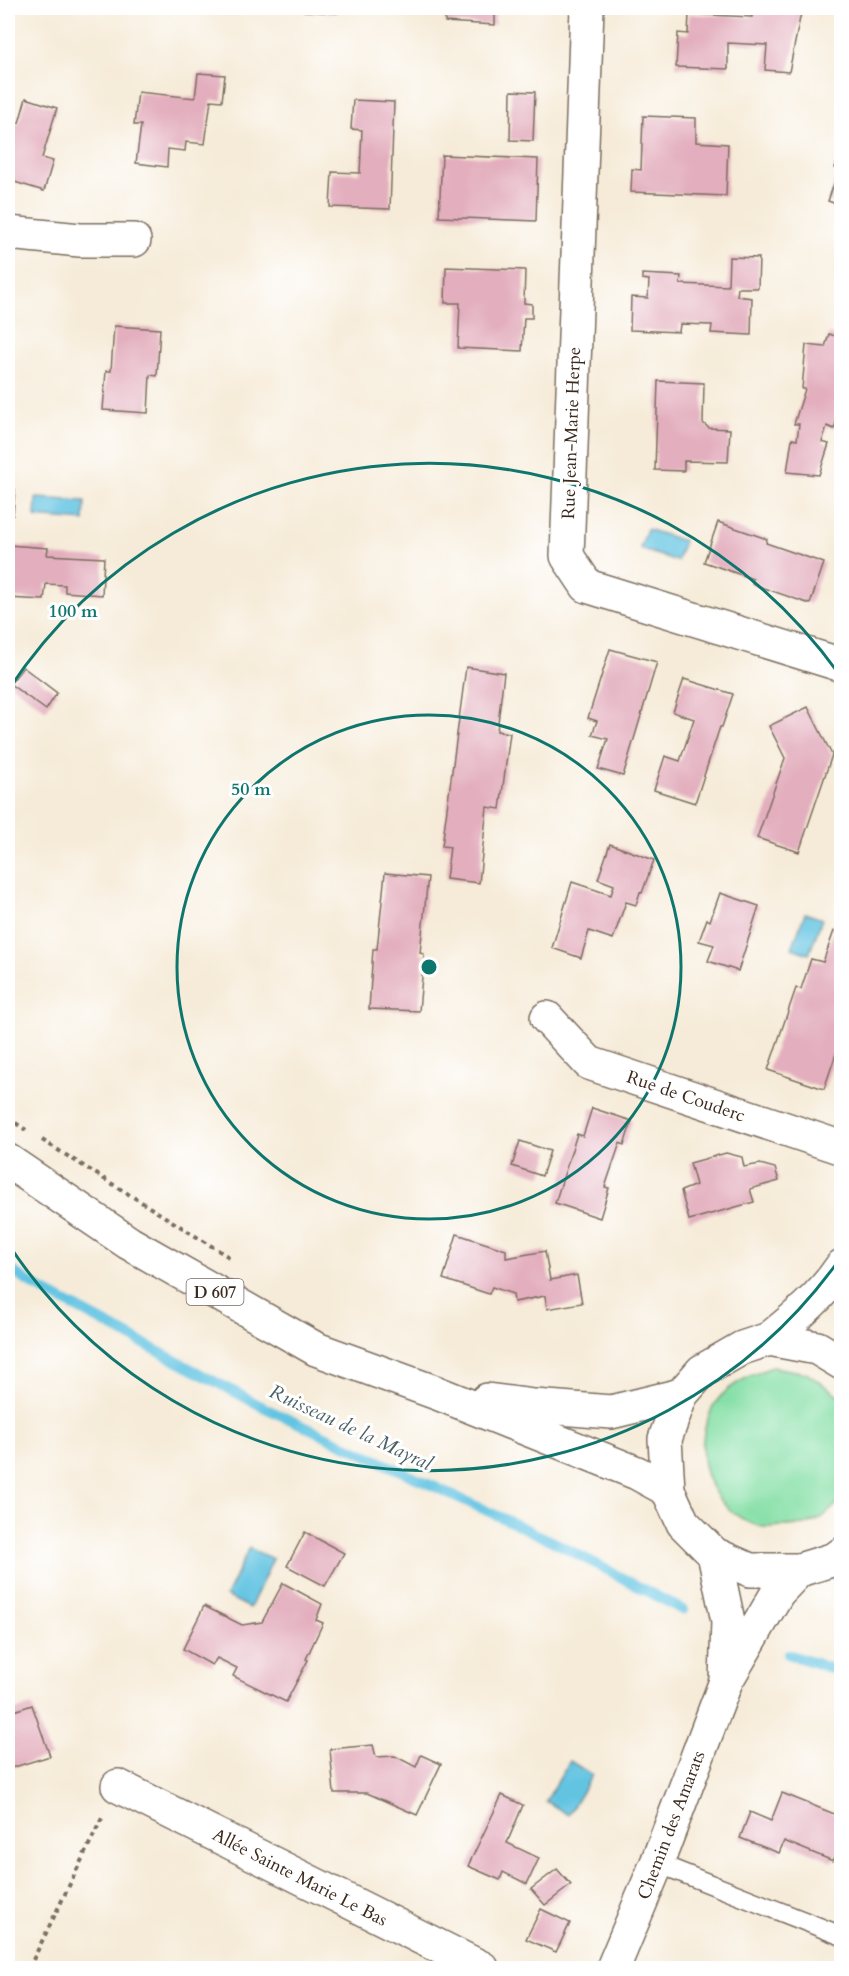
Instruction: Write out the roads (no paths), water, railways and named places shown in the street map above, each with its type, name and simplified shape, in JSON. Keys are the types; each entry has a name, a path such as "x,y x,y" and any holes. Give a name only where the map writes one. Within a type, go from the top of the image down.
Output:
{"street":[{"name":"Rue Jean-Marie Herpe","path":"587,8 567,556 587,586 842,665"},
{"path":"8,233 80,240 134,240"},
{"name":"Rue de Couderc","path":"547,1018 589,1063 842,1148"},
{"name":"D 607","path":"8,1161 129,1243 316,1349 437,1393 637,1473 668,1490"},
{"path":"839,1557 800,1570 750,1570 714,1554 683,1524 668,1490 665,1439 681,1395 702,1371 742,1348 769,1339 808,1307 830,1284 842,1266"},
{"path":"769,1339 817,1348 842,1363"},
{"name":"D 607","path":"437,1393 534,1406 611,1412 681,1395"},
{"name":"Chemin des Amarats","path":"714,1554 728,1621 726,1681"},
{"name":"Chemin des Amarats","path":"614,1968 657,1863 726,1681 778,1592 800,1570"},
{"name":"Allée Sainte Marie Le Bas","path":"118,1786 482,1968"}],"lane":[{"path":"657,1863 842,1936"}],"water":[{"path":"36,498 85,501 84,521 35,517"},
{"path":"647,529 684,541 677,561 640,549"},
{"path":"805,913 822,919 809,954 792,948"},
{"path":"249,1548 273,1559 250,1608 226,1596"},
{"path":"570,1761 592,1775 568,1815 546,1801"}],"waterway":[{"name":"Ruisseau de la Mayral","path":"8,1268 33,1285 265,1408 556,1543 683,1610"},
{"name":"Ruisseau de la Mayral","path":"788,1654 842,1672"}]}
